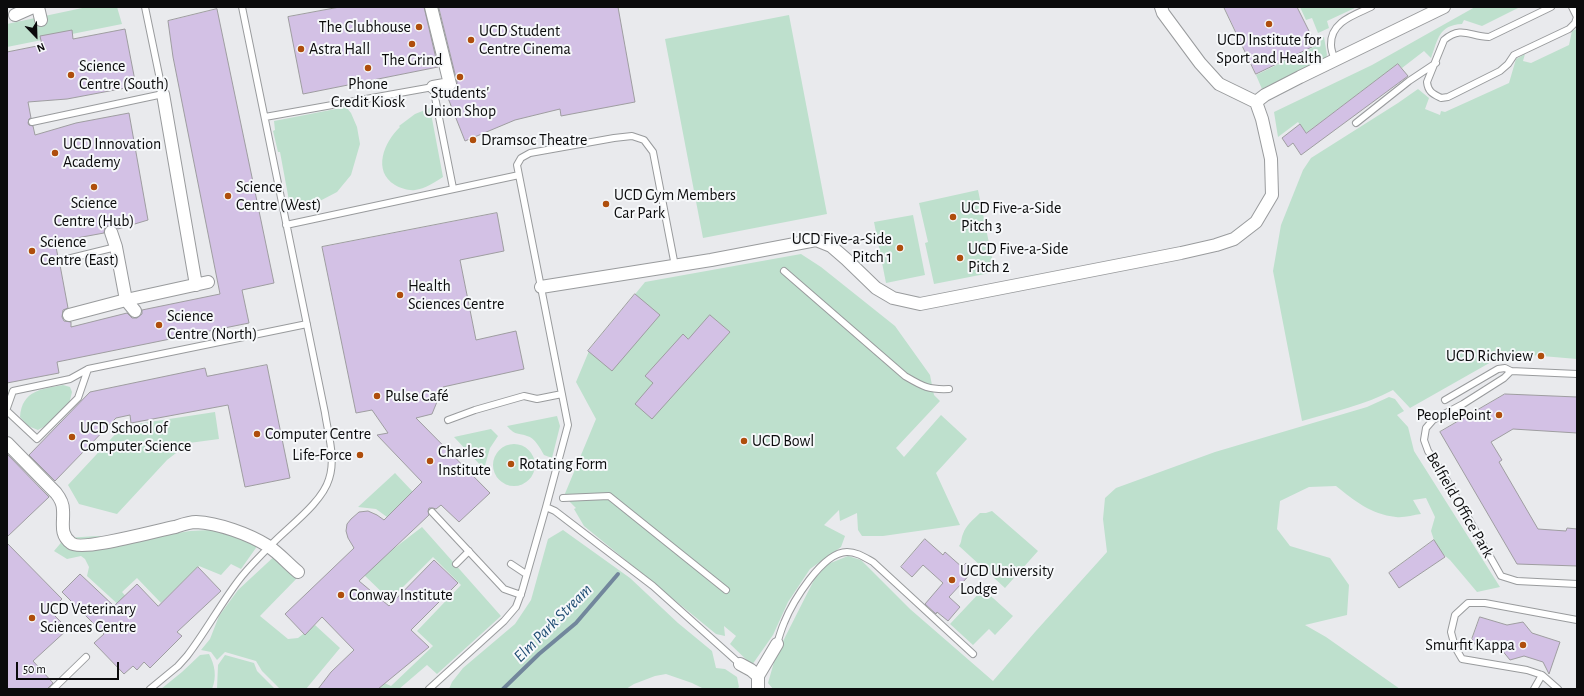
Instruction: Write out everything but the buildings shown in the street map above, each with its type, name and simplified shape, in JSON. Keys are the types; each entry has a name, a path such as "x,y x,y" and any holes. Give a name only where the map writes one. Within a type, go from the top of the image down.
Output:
{"street":[{"path":"15,15 33,7"},
{"path":"38,7 41,20"},
{"path":"431,7 450,84 433,87"},
{"path":"541,287 676,266 816,240 831,246 876,288 893,298 920,304 1216,245 1234,239 1256,222 1272,195 1271,159 1262,119 1256,102 1219,84 1191,51 1163,13 1161,7"},
{"path":"1256,102 1265,95 1444,7"},
{"path":"69,315 126,300 202,284 163,94"},
{"path":"111,232 116,247 126,300 135,311"},
{"path":"7,443 56,493 61,501 63,510 62,531 64,536 72,545 79,546 96,544 195,522 220,527 249,536 269,547 298,572"},
{"path":"758,689 758,676 777,644"},
{"path":"740,664 758,676"}],"lane":[{"path":"32,122 163,94 145,7"},
{"path":"150,689 178,666 242,576 316,500 329,481 331,472 330,441 242,7"},
{"path":"1335,60 1331,45 1333,30 1339,24 1371,7"},
{"path":"1551,7 1489,37 1479,37 1470,32 1458,32 1444,40 1436,63 1427,82 1430,92 1441,98 1448,96 1500,71 1508,64 1514,55 1569,29 1575,23 1577,17 1572,7"},
{"path":"1356,123 1409,81 1436,63"},
{"path":"265,117 433,87 453,188"},
{"path":"429,689 504,621 516,607 546,507 568,425 517,165 521,158 530,153 617,137 632,136 644,140 653,152 676,266"},
{"path":"286,225 519,175"},
{"path":"59,261 116,247"},
{"path":"784,271 905,376 921,386 935,390 949,389"},
{"path":"88,369 78,398 37,439 7,409 13,391 70,379 88,369 307,324"},
{"path":"1445,400 1498,369 1505,368 1512,371 1577,374"},
{"name":"Belfield Office Park","path":"1512,371 1504,378 1433,420 1426,428 1424,440 1428,451 1444,475 1501,576 1517,581 1577,584"},
{"path":"448,420 475,410 524,396 537,399 562,394"},
{"path":"563,498 609,496 726,590"},
{"path":"546,507 555,511 653,586 740,664"},
{"path":"432,512 504,589 520,595"},
{"path":"456,564 469,551"},
{"path":"777,644 784,623 790,612 820,567 833,556 846,552 859,554 873,562 973,654"},
{"path":"511,564 526,574"},
{"path":"1558,689 1542,676 1527,670 1462,659 1455,647 1451,632 1455,615 1468,603 1486,603 1577,620"},
{"path":"53,689 86,657"},
{"path":"1534,689 1542,676"}],"green space":[{"path":"87,7 117,7 122,24 7,47 7,24"},
{"path":"1300,7 1357,7 1327,21 1329,28 1318,33 1312,18 1306,20"},
{"path":"1475,7 1520,7 1482,26 1464,20 1462,24 1448,27 1440,34 1431,58 1424,51 1402,68 1398,64 1306,133 1298,122 1278,137 1274,112 1372,65"},
{"path":"789,15 827,214 703,238 665,39"},
{"path":"1577,29 1577,359 1507,353 1410,408 1393,390 1360,404 1302,421 1273,271 1281,225 1303,170 1311,158 1418,89 1429,98 1425,109 1440,115 1441,111 1445,112 1509,83 1516,59 1525,54 1523,61 1531,63 1569,45 1572,31"},
{"path":"1324,37 1327,55 1325,59 1262,89 1256,75 1316,46 1314,41"},
{"path":"346,107 351,113 357,127 360,144 351,175 337,192 314,204 290,206 280,152 278,152 273,131 275,130 274,121"},
{"path":"430,108 443,177 430,185 419,189 410,190 402,188 395,185 388,179 384,172 382,164 385,148 394,133 400,127 399,126 415,114"},
{"path":"978,190 995,272 934,284 925,243 928,242 919,203"},
{"name":"UCD Five-a-Side Pitch 1","path":"913,215 925,275 886,283 874,222"},
{"name":"UCD Bowl","path":"801,254 821,267 895,326 930,375 934,395 940,401 896,448 904,457 941,415 967,439 936,473 960,525 883,536 862,536 858,530 857,513 840,521 839,510 824,525 845,536 841,547 810,569 788,602 773,635 752,665 730,644 736,636 724,626 725,636 716,634 584,526 574,509 576,508 564,496 596,419 576,382 589,351 645,282"},
{"path":"63,385 70,387 72,392 69,404 45,426 38,430 28,426 20,417 25,401 29,396 34,392"},
{"path":"1389,397 1395,399 1404,411 1397,415 1408,427 1414,451 1500,587 1477,592 1450,560 1437,549 1431,531 1435,517 1426,498 1413,500 1421,514 1396,517 1378,513 1363,506 1336,486 1309,487 1280,501 1277,529 1290,546 1330,558 1349,585 1347,615 1305,625 1326,637 1400,689 773,689 768,683 776,655 815,578 828,564 848,556 861,560 910,609 993,681 1107,552 1103,519 1105,498 1116,488 1215,452 1367,407"},
{"path":"215,412 219,439 189,443 167,460 117,514 79,504 68,485 123,426"},
{"path":"557,416 560,426 552,458 544,455 537,444 530,437 514,433 507,426"},
{"path":"491,429 498,436 490,448 484,469 454,437"},
{"path":"510,444 518,444 526,447 532,453 535,465 532,477 526,483 518,486 510,486 502,483 496,477 493,469 493,461 496,453 502,447"},
{"path":"395,473 413,492 387,517 376,509 358,507"},
{"path":"992,511 1038,551 1005,588 959,546 964,531 970,523 980,513"},
{"path":"422,527 501,616 437,674 427,665 399,689 374,689 382,682 391,686 433,646 417,631 461,585 433,557 390,600 362,573"},
{"path":"210,530 235,534 258,545 241,569 231,564 221,575 199,566 161,603 137,578 122,592 130,601 122,608 87,576 89,567 85,559 81,556 67,559 54,551 65,538 98,536 122,542 190,531"},
{"path":"563,530 630,578 678,623 712,651 716,668 725,669 737,677 739,687 737,689 704,689 666,674 655,676 634,684 626,689 449,689 452,682 463,668 515,624 531,600 548,539"},
{"path":"279,552 300,575 260,616 288,639 298,638 315,625 340,648 306,689 280,689 262,671 256,661 225,652 217,660 211,652 201,650 210,639 219,616 238,590"},
{"path":"983,589 1013,616 995,635 989,629 973,645 950,624"},
{"path":"209,654 215,671 212,689 161,689 200,655"},
{"path":"225,655 254,663 257,671 275,689 217,689 218,665"}],"waterway":[{"name":"Elm Park Stream","path":"503,689 539,654 576,623 618,574"}],"place":[{"name":"UCD Institute for Sport and Health","path":"1269,24"},
{"name":"The Clubhouse","path":"419,27"},
{"name":"UCD Student Centre Cinema","path":"471,40"},
{"name":"The Grind","path":"412,44"},
{"name":"Astra Hall","path":"301,49"},
{"name":"Phone Credit Kiosk","path":"368,68"},
{"name":"Science Centre (South)","path":"71,75"},
{"name":"Students' Union Shop","path":"460,77"},
{"name":"Dramsoc Theatre","path":"473,140"},
{"name":"UCD Innovation Academy","path":"55,153"},
{"name":"Science Centre (Hub)","path":"94,187"},
{"name":"Science Centre (West)","path":"228,196"},
{"name":"UCD Gym Members Car Park","path":"606,204"},
{"name":"UCD Five-a-Side Pitch 3","path":"953,217"},
{"name":"UCD Five-a-Side Pitch 1","path":"900,248"},
{"name":"Science Centre (East)","path":"32,251"},
{"name":"UCD Five-a-Side Pitch 2","path":"960,258"},
{"name":"Health Sciences Centre","path":"400,295"},
{"name":"Science Centre (North)","path":"159,325"},
{"name":"UCD Richview","path":"1541,356"},
{"name":"Pulse Café","path":"377,396"},
{"name":"PeoplePoint","path":"1499,415"},
{"name":"Computer Centre","path":"257,434"},
{"name":"UCD School of Computer Science","path":"72,437"},
{"name":"UCD Bowl","path":"744,441"},
{"name":"Life-Force","path":"360,455"},
{"name":"Charles Institute","path":"430,461"},
{"name":"Rotating Form","path":"511,464"},
{"name":"UCD University Lodge","path":"952,580"},
{"name":"Conway Institute","path":"341,595"},
{"name":"UCD Veterinary Sciences Centre","path":"32,618"},
{"name":"Smurfit Kappa","path":"1523,645"}]}
